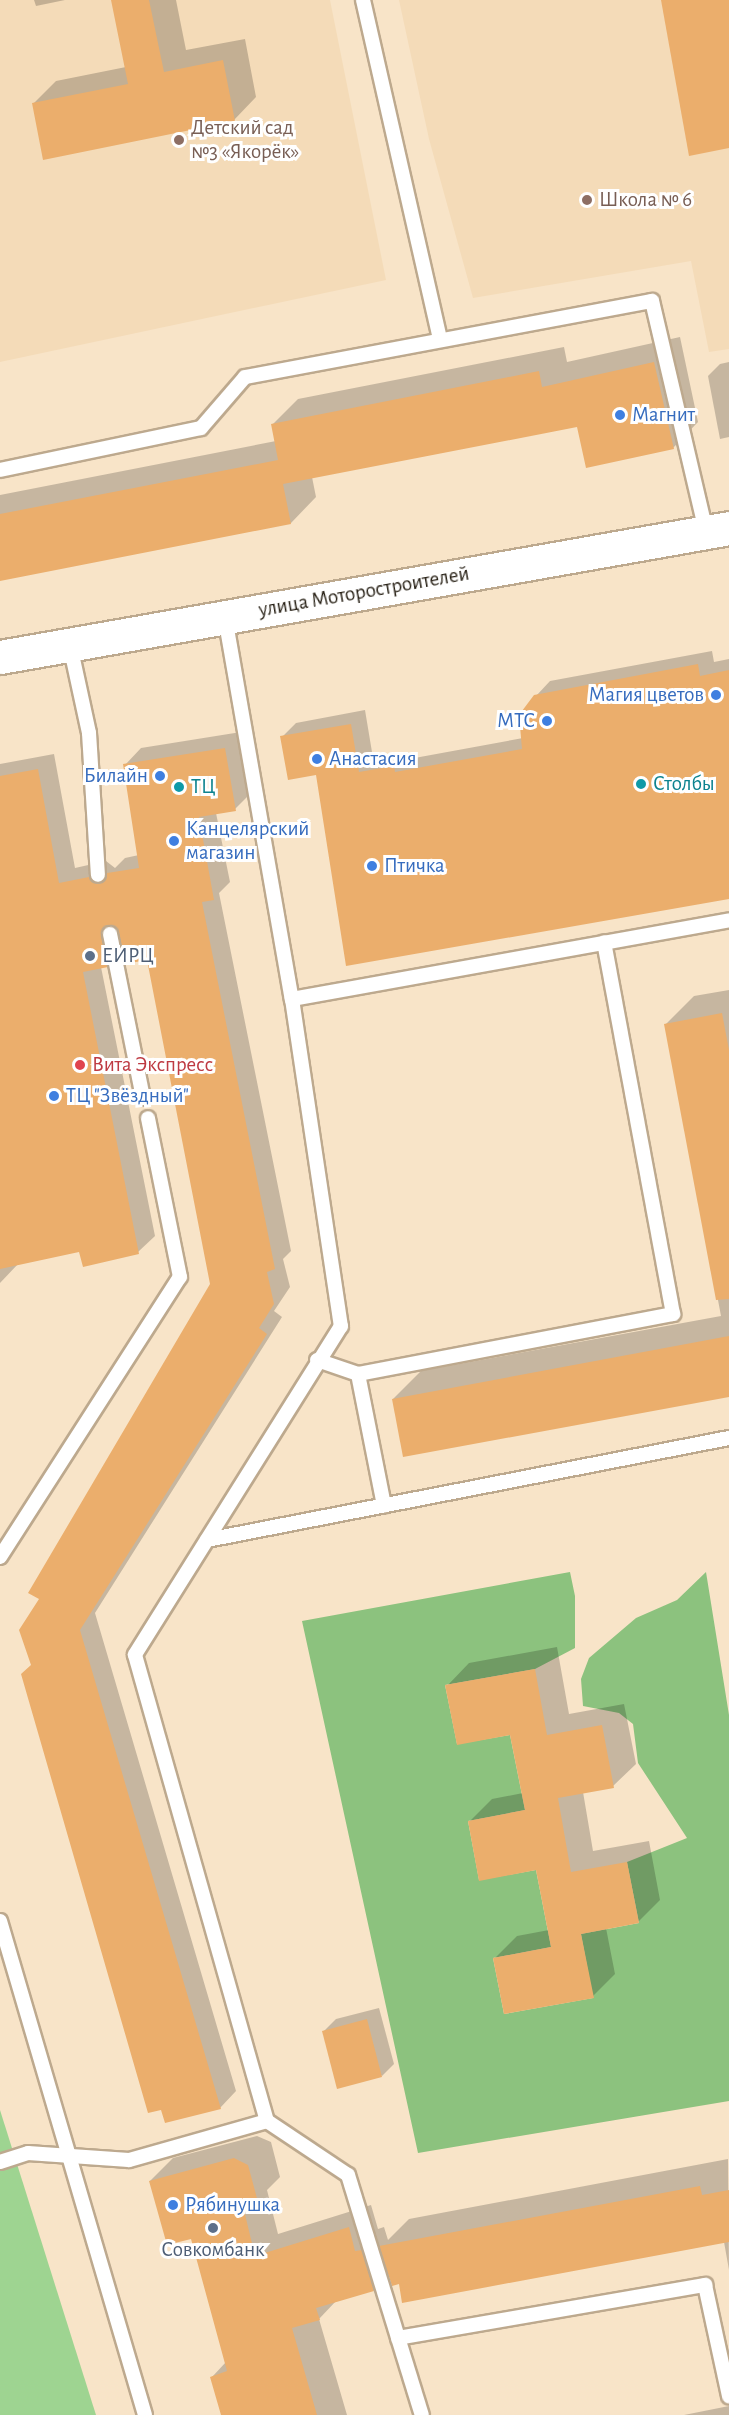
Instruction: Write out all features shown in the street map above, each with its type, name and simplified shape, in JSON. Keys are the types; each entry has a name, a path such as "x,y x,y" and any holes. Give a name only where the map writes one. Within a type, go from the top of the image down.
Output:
{"street":[{"name":"улица Моторостроителей","path":"0,657 717,530"}],"lane":[{"path":"363,0 440,339"},
{"path":"0,470 201,428 245,377 652,301 717,530"},
{"path":"225,617 292,999 341,1326 317,1360 135,1655 267,2121 348,2175 422,2415"},
{"path":"70,645 88,734 98,875"},
{"path":"292,999 729,920"},
{"path":"110,934 143,1098"},
{"path":"317,1360 358,1374 673,1314 604,942"},
{"path":"0,1557 180,1277 148,1118"},
{"path":"358,1374 384,1505"},
{"path":"207,1540 729,1438"},
{"path":"0,1921 145,2415"},
{"path":"0,2162 28,2153 69,2154 129,2160 267,2121"},
{"path":"398,2338 705,2285 729,2396"}],"shaded area":[{"name":"Детский сад №3 «Якорёк»","path":"0,0 330,0 386,280 0,362"},
{"name":"Школа № 6","path":"399,0 729,0 729,349 709,352 691,261 473,298 429,139"}],"green space":[{"path":"570,1572 575,1596 575,1648 535,1669 445,1685 457,1744 510,1735 525,1810 468,1821 479,1880 536,1870 551,1947 493,1958 504,2014 593,1998 581,1934 639,1923 627,1862 687,1838 638,1763 633,1724 619,1713 583,1706 581,1679 589,1658 636,1618 677,1600 706,1572 729,1715 729,2101 418,2153 302,1621"},
{"path":"0,2110 96,2415 0,2415"}],"building":[{"path":"111,0 149,0 164,72 223,60 235,121 43,160 32,103 128,84"},
{"path":"661,0 729,0 729,148 689,156"},
{"path":"654,362 674,449 586,468 577,427 283,484 291,524 0,581 0,514 278,460 271,424 539,371 542,387"},
{"path":"698,664 700,676 729,670 729,899 346,966 316,775 288,780 280,736 351,724 359,772 394,766 395,772 522,749 519,715 534,695"},
{"path":"225,748 236,811 199,817 214,900 202,902 275,1269 267,1272 274,1304 259,1328 267,1334 80,1630 221,2109 165,2123 161,2110 148,2113 21,1674 31,1665 19,1630 39,1599 28,1593 210,1284 147,960 125,964 119,932 112,925 101,932 108,967 83,972 139,1254 83,1267 79,1252 0,1269 0,776 38,769 59,883 89,877 99,884 107,873 139,868 123,764"},
{"path":"722,1013 729,1050 729,1299 716,1300 664,1024"},
{"path":"729,1336 729,1397 403,1457 392,1399"},
{"path":"535,1669 547,1735 602,1725 614,1788 558,1798 571,1872 627,1862 639,1923 581,1934 594,1998 504,2014 493,1958 551,1947 536,1870 479,1881 468,1821 525,1810 510,1735 457,1745 445,1685"},
{"path":"367,2019 382,2077 337,2089 322,2031"},
{"path":"234,2158 248,2165 258,2202 243,2206 255,2256 349,2227 355,2251 362,2250 374,2291 316,2308 320,2320 292,2328 317,2415 221,2415 210,2377 227,2371 191,2239 167,2245 149,2181"},
{"path":"700,2186 702,2195 729,2190 729,2242 402,2303 399,2284 392,2286 379,2246"}],"place":[{"name":"Детский сад №3 «Якорёк»","path":"179,140"},
{"name":"Школа № 6","path":"587,200"},
{"name":"Магнит","path":"620,415"},
{"name":"Магия цветов","path":"716,695"},
{"name":"МТС","path":"547,721"},
{"name":"Анастасия","path":"317,759"},
{"name":"Билайн","path":"160,776"},
{"name":"Столбы","path":"641,784"},
{"name":"ТЦ","path":"179,787"},
{"name":"Канцелярский магазин","path":"174,841"},
{"name":"Птичка","path":"372,866"},
{"name":"ЕИРЦ","path":"90,956"},
{"name":"Вита Экспресс","path":"80,1065"},
{"name":"ТЦ \"Звёздный\"","path":"54,1096"},
{"name":"Рябинушка","path":"173,2205"},
{"name":"Совкомбанк","path":"213,2228"}]}
